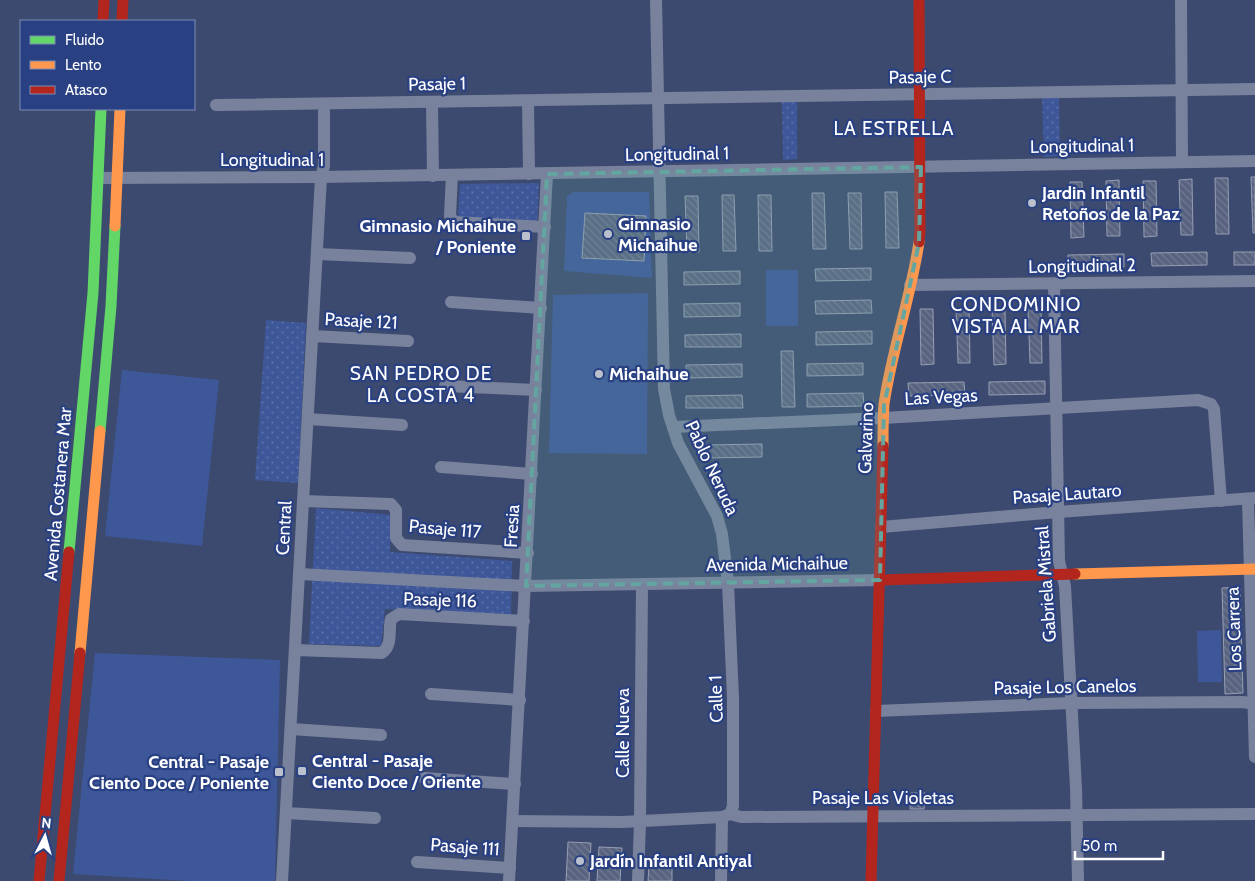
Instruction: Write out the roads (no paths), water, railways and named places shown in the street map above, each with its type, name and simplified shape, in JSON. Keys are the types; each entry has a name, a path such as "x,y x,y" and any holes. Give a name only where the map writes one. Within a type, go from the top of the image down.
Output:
{"main road":[{"path":"103,20 104,0"},
{"path":"122,20 123,0"},
{"name":"Galvarino","path":"871,881 883,418 886,390 917,256 920,231 919,0"},
{"name":"Avenida Costanera Mar","path":"39,881 92,311 101,110"},
{"name":"Avenida Costanera Mar","path":"58,881 111,306 120,110"},
{"path":"68,566 88,568"},
{"name":"Avenida Michaihue","path":"880,580 1253,570"}],"street":[{"name":"Pablo Neruda","path":"656,0 664,382 666,402 672,427 685,458 720,524 728,582"},
{"path":"1181,0 1182,162"},
{"name":"Pasaje C","path":"658,99 1255,89"},
{"name":"Pasaje 1","path":"216,105 658,99"},
{"path":"528,100 529,174"},
{"path":"432,102 434,176"},
{"name":"Central","path":"282,881 321,178 324,166 324,104"},
{"name":"Longitudinal 1","path":"99,178 321,178 1255,161"},
{"name":"Fresia","path":"509,881 548,174"},
{"path":"452,175 450,216 454,222 545,227"},
{"path":"317,254 410,258"},
{"name":"Longitudinal 2","path":"910,285 1255,281"},
{"name":"Gabriela Mistral","path":"1054,284 1059,561 1064,586 1071,703 1077,815 1078,881"},
{"path":"451,302 540,308"},
{"name":"Pasaje 121","path":"312,336 408,341"},
{"path":"445,386 536,390"},
{"name":"Las Vegas","path":"672,427 883,418 1198,400 1211,404 1214,409 1220,501"},
{"path":"308,419 402,425"},
{"path":"441,467 532,474"},
{"name":"Pasaje Lautaro","path":"881,527 1058,512 1252,499"},
{"name":"Los Carrera","path":"1252,499 1255,757"},
{"name":"Pasaje 117","path":"303,501 391,504 396,510 396,538 402,545 528,553"},
{"name":"Avenida Michaihue","path":"299,574 526,586 880,580"},
{"name":"Calle 1","path":"721,881 726,815 733,806 734,736 728,582"},
{"name":"Calle Nueva","path":"638,881 642,584"},
{"name":"Pasaje 116","path":"295,650 382,654 389,644 391,619 399,614 524,621"},
{"path":"430,694 520,700"},
{"name":"Pasaje Los Canelos","path":"876,711 1071,703 1243,702 1255,704"},
{"path":"291,729 381,735"},
{"path":"424,778 515,784"},
{"path":"286,813 376,818"},
{"name":"Pasaje Las Violetas","path":"513,821 640,822 726,815 740,817 1255,814"},
{"name":"Pasaje 111","path":"417,862 510,868"}],"place":[{"name":"Jardin Infantil Retoños de la Paz","path":"1032,203"},
{"name":"Gimnasio Michaihue","path":"608,234"},
{"name":"Gimnasio Michaihue / Poniente","path":"526,236"},
{"name":"Michaihue","path":"599,374"},
{"name":"Central - Pasaje Ciento Doce / Oriente","path":"302,771"},
{"name":"Central - Pasaje Ciento Doce / Poniente","path":"279,772"},
{"name":"Jardín Infantil Antiyal","path":"580,861"}],"district":[{"name":"LA ESTRELLA","path":"894,128"},
{"name":"CONDOMINIO VISTA AL MAR","path":"1016,315"},
{"name":"SAN PEDRO DE LA COSTA 4","path":"421,384"}]}
